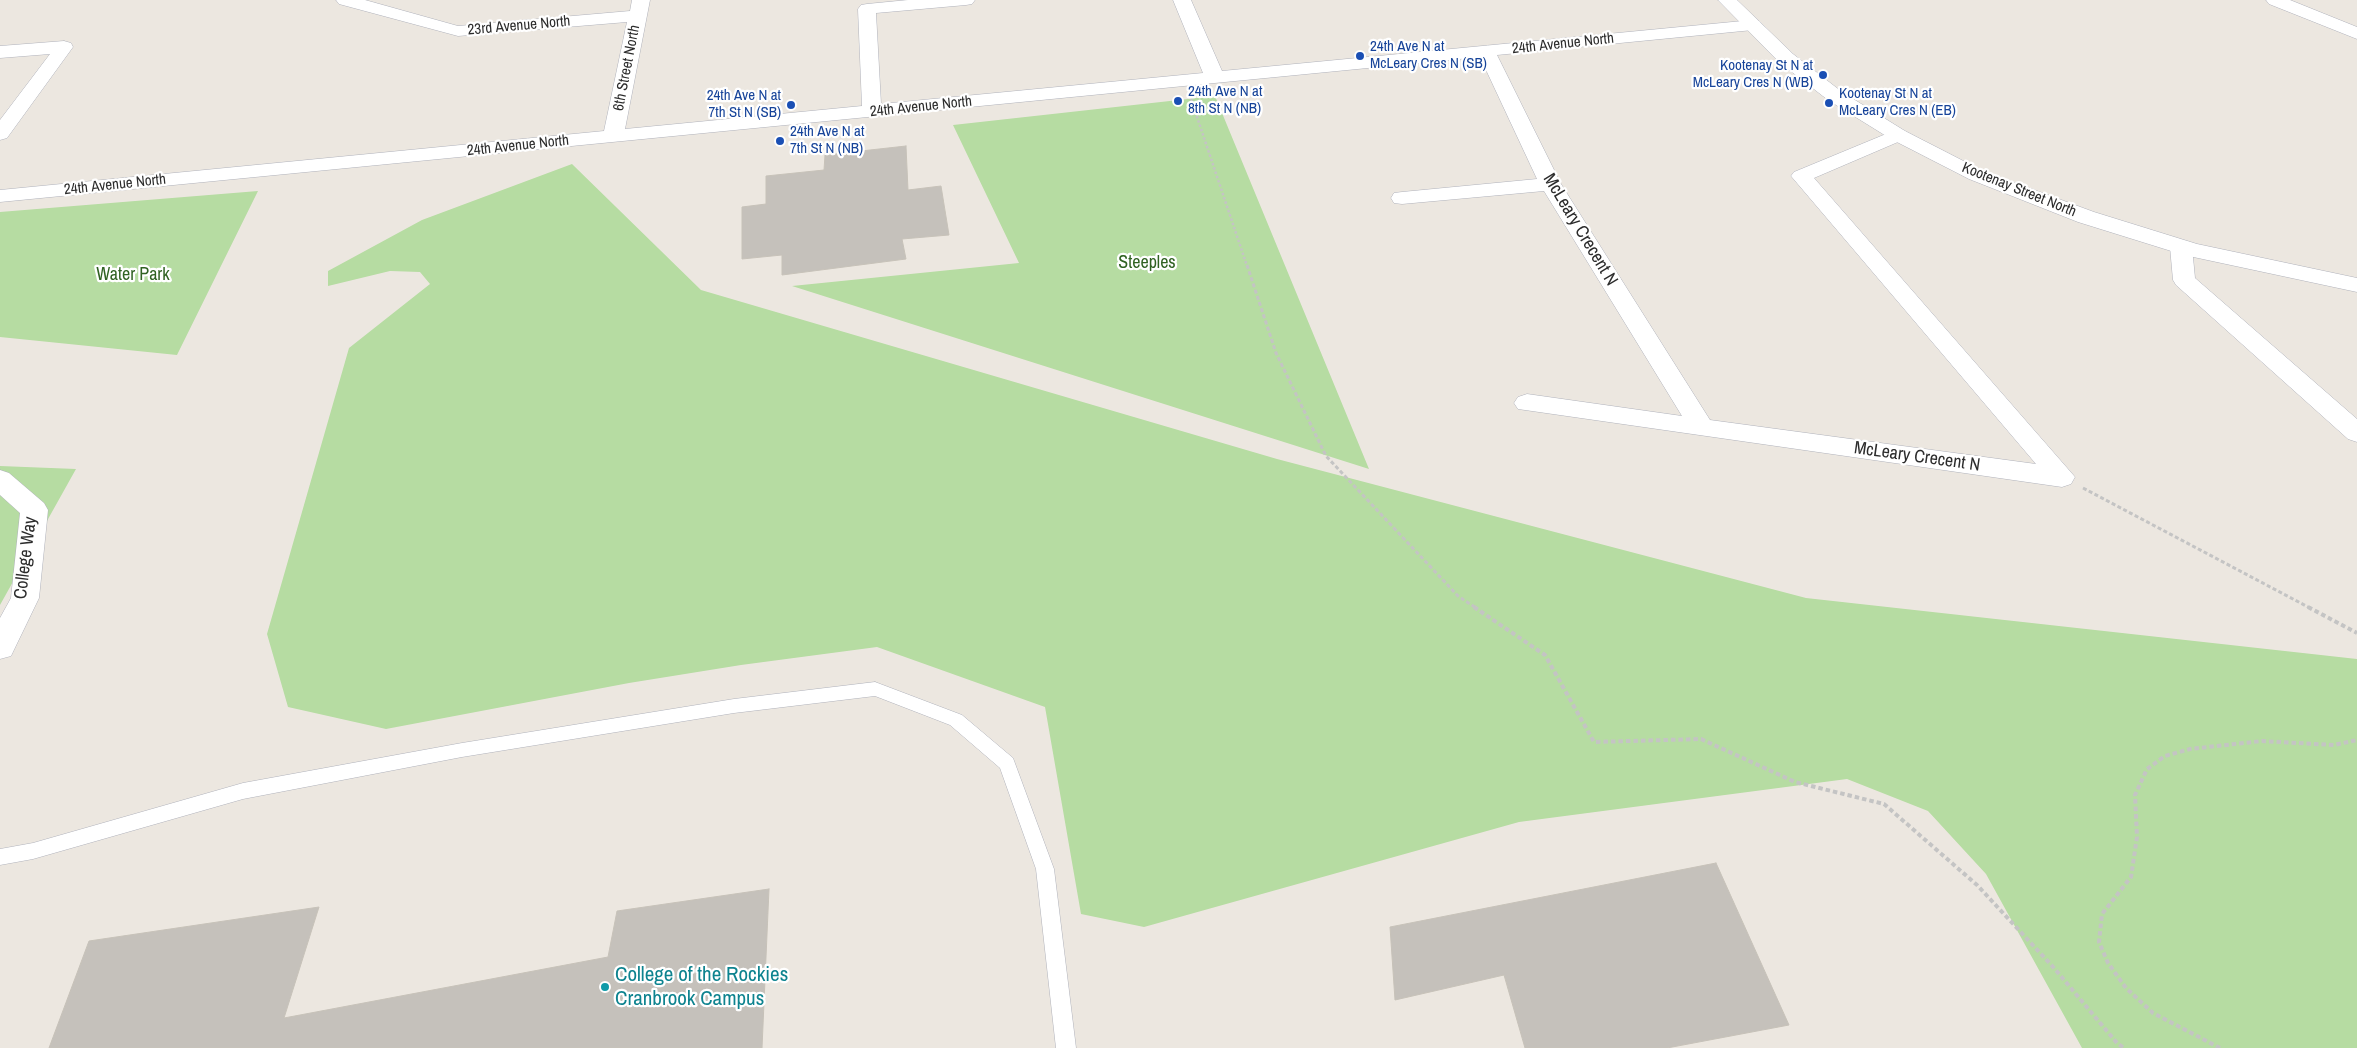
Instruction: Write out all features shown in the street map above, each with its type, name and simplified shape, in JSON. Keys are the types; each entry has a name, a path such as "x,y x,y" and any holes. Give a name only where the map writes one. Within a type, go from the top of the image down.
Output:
{"street":[{"name":"23rd Avenue North","path":"345,0 458,31 639,8"},
{"path":"872,112 867,8 966,0"},
{"path":"1182,0 1215,78"},
{"name":"Kootenay Street North","path":"1727,0 1786,58 1835,96 1898,135 1976,175 2086,217 2181,247 2357,285"},
{"path":"2275,0 2357,34"},
{"name":"6th Street North","path":"613,136 639,8"},
{"name":"24th Avenue North","path":"0,196 1753,25"},
{"path":"0,52 64,47 0,134"},
{"name":"McLeary Crecent N","path":"1486,52 1550,184 1702,428 2062,477"},
{"path":"1898,135 1801,176 2062,477"},
{"path":"1402,198 1550,184"},
{"path":"2181,247 2184,280 2357,433"},
{"path":"1527,404 1702,428"},
{"name":"College Way","path":"0,480 34,510 25,598 0,647"}],"lane":[{"path":"0,857 34,851 243,791 510,742 734,706 875,689 956,720 1008,763 1045,869 1066,1048"}],"path":[{"path":"1186,81 1276,353 1326,456 1458,596 1545,655 1594,742 1701,739 1795,782 1884,804 1977,885 2054,968 2117,1043 2124,1048"},
{"path":"2062,477 2357,633"},
{"path":"2220,1048 2153,1013 2126,988 2108,964 2099,942 2102,914 2131,877 2136,837 2135,795 2147,769 2165,756 2190,749 2262,741 2334,745 2357,740"}],"green space":[{"name":"Steeples","path":"1215,96 1369,469 792,286 1019,263 953,125"},
{"path":"572,164 701,290 1277,459 1806,598 2357,659 2357,1048 2082,1048 1986,874 1928,811 1847,779 1519,822 1144,927 1081,914 1045,707 877,647 741,665 629,683 386,729 288,707 267,634 349,348 430,284 420,272 390,271 328,286 328,271 422,220"},
{"name":"Water Park","path":"258,191 177,355 0,337 0,212"},
{"path":"0,466 76,469 0,605"}],"building":[{"path":"906,146 908,190 941,186 949,235 902,239 906,259 782,275 782,255 742,259 742,207 766,204 766,176 824,170 825,155"},
{"path":"1716,863 1789,1025 1667,1048 1525,1048 1504,975 1395,1000 1390,927"},
{"name":"College of the Rockies Cranbrook Campus","path":"769,889 762,1048 49,1048 89,941 319,907 284,1018 608,957 617,911"}],"place":[{"name":"24th Ave N at McLeary Cres N (SB)","path":"1360,56"},
{"name":"Kootenay St N at McLeary Cres N (WB)","path":"1823,75"},
{"name":"24th Ave N at 8th St N (NB)","path":"1178,101"},
{"name":"Kootenay St N at McLeary Cres N (EB)","path":"1829,103"},
{"name":"24th Ave N at 7th St N (SB)","path":"791,105"},
{"name":"24th Ave N at 7th St N (NB)","path":"780,141"},
{"name":"College of the Rockies Cranbrook Campus","path":"605,987"}]}
